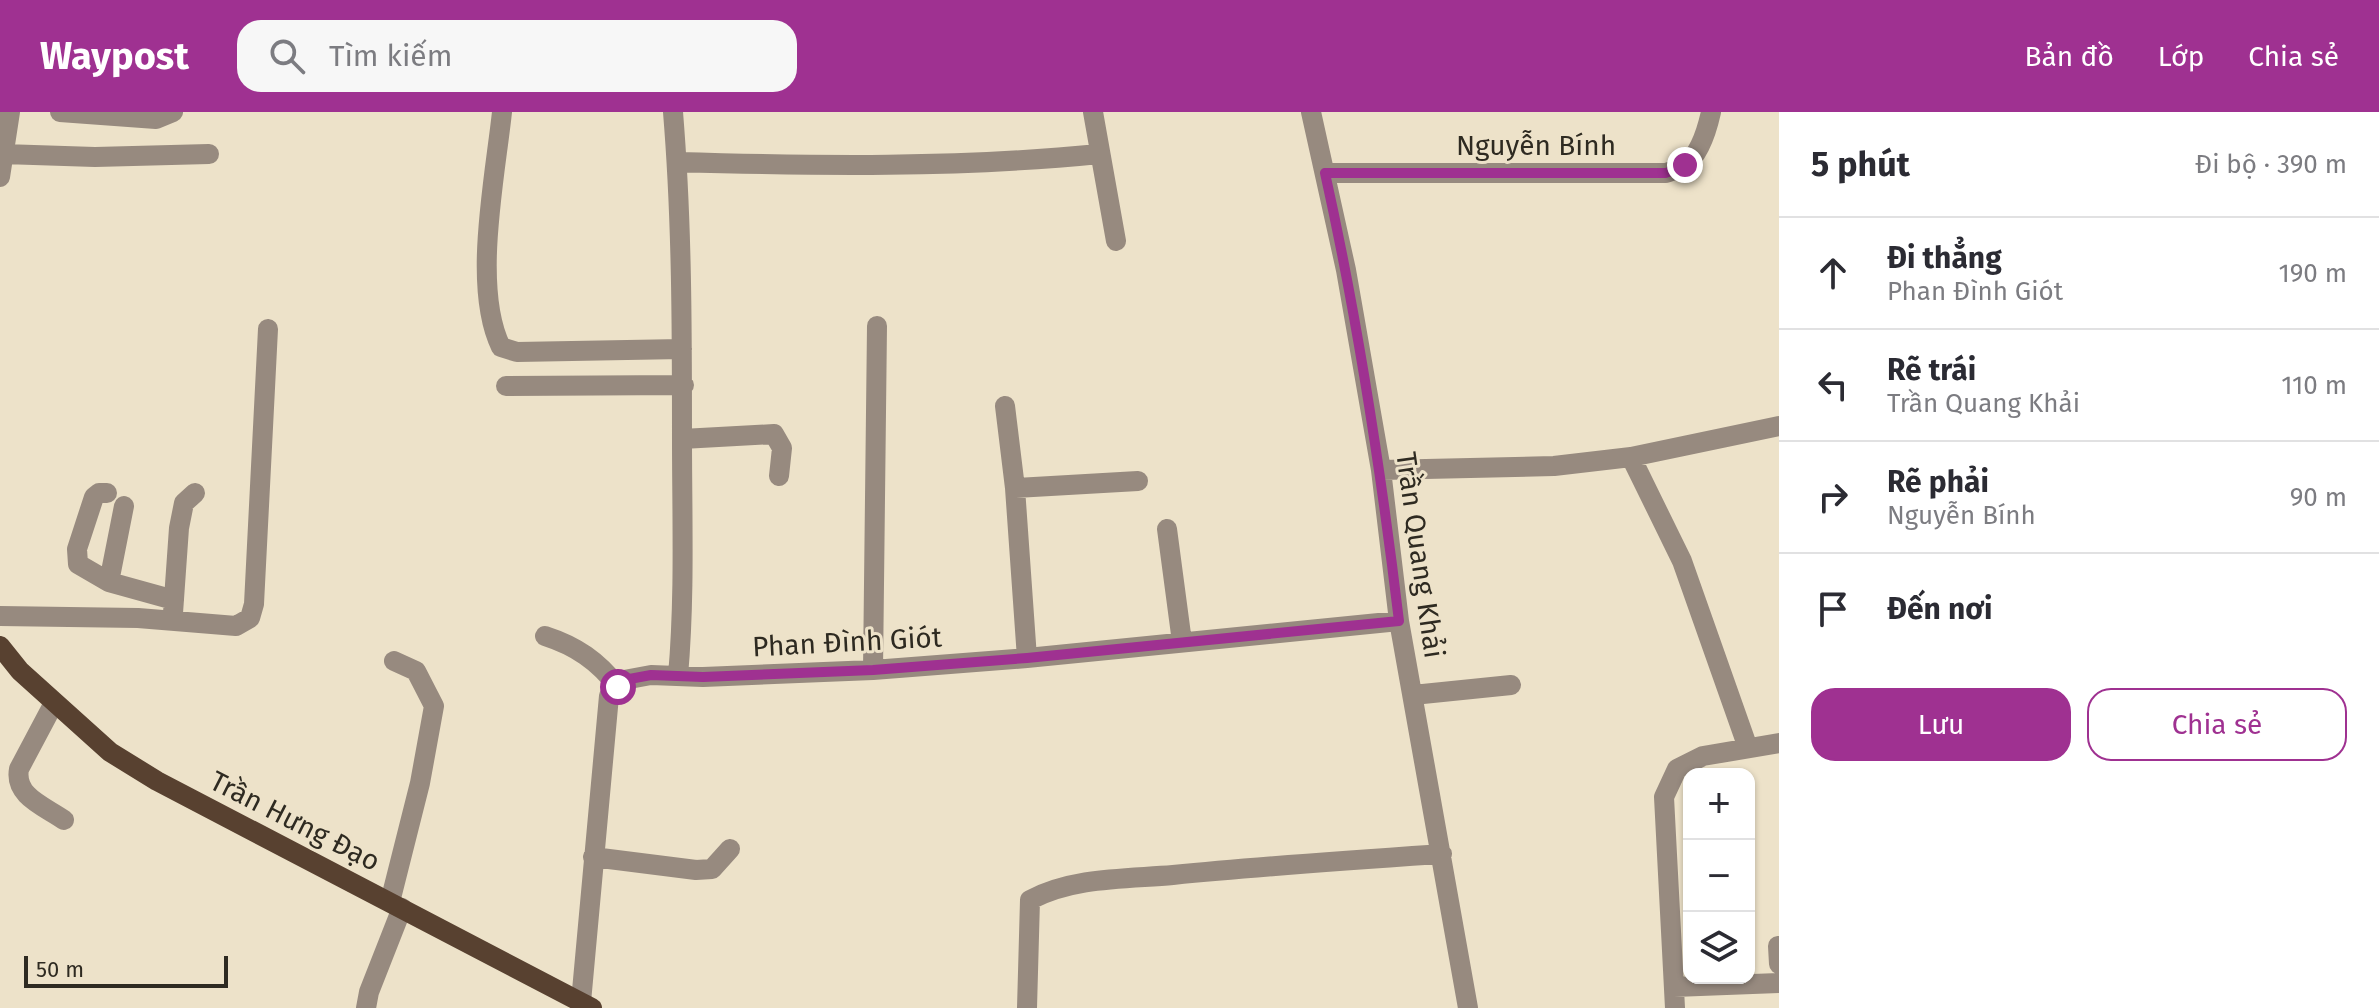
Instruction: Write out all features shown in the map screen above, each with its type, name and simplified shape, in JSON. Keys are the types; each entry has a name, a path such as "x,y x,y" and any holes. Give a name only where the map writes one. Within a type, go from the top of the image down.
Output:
{"main road":[{"name":"Trần Hưng Đạo","path":"0,646 20,671 110,752 157,781 586,1005"}],"street":[{"path":"0,177 10,112"},
{"path":"60,112 156,119 173,112"},
{"path":"502,112 486,257 492,329 501,347 517,352 682,349"},
{"path":"673,112 684,385 682,634 678,676"},
{"path":"1093,112 1116,241"},
{"name":"Trần Quang Khải","path":"1311,112 1346,270 1381,470 1399,621 1468,1008"},
{"name":"Nguyễn Bính","path":"1325,173 1666,173 1685,165 1697,149 1704,138 1711,112"},
{"path":"3,154 95,157 209,154"},
{"path":"677,162 780,165 1022,162 1099,154"},
{"path":"873,670 877,326"},
{"path":"0,616 138,618 236,626 250,618 254,604 268,329"},
{"path":"506,386 684,385"},
{"path":"1005,406 1015,488 1027,658"},
{"path":"1381,470 1554,466 1631,457 1779,426"},
{"path":"682,439 774,434 782,448 779,476"},
{"path":"1631,457 1682,561 1748,748"},
{"path":"1015,488 1138,481"},
{"path":"109,582 116,499 99,493 94,497 78,564 109,582 174,600"},
{"path":"173,621 179,528 184,503 195,493"},
{"path":"1167,529 1182,642"},
{"name":"Phan Đình Giót","path":"618,687 624,680 651,675 703,677 873,670 1399,621"},
{"path":"545,636 592,658 618,687 609,696 593,857 586,1005"},
{"path":"366,1008 396,905 434,706 416,671 394,661"},
{"path":"1413,695 1511,685"},
{"path":"54,703 19,769 17,780 21,791 64,820"},
{"path":"1675,1008 1664,797 1677,769 1703,756 1779,743"},
{"path":"593,857 696,870 712,869 730,849"},
{"path":"1027,1008 1030,900 1046,891 1079,883 1442,854"},
{"path":"1778,946 1779,964"},
{"path":"1674,987 1779,983"}],"route":[{"path":"618,687 624,680 651,675 703,677 873,670 1399,621 1381,470 1346,270 1325,173 1666,173 1685,165"}]}
